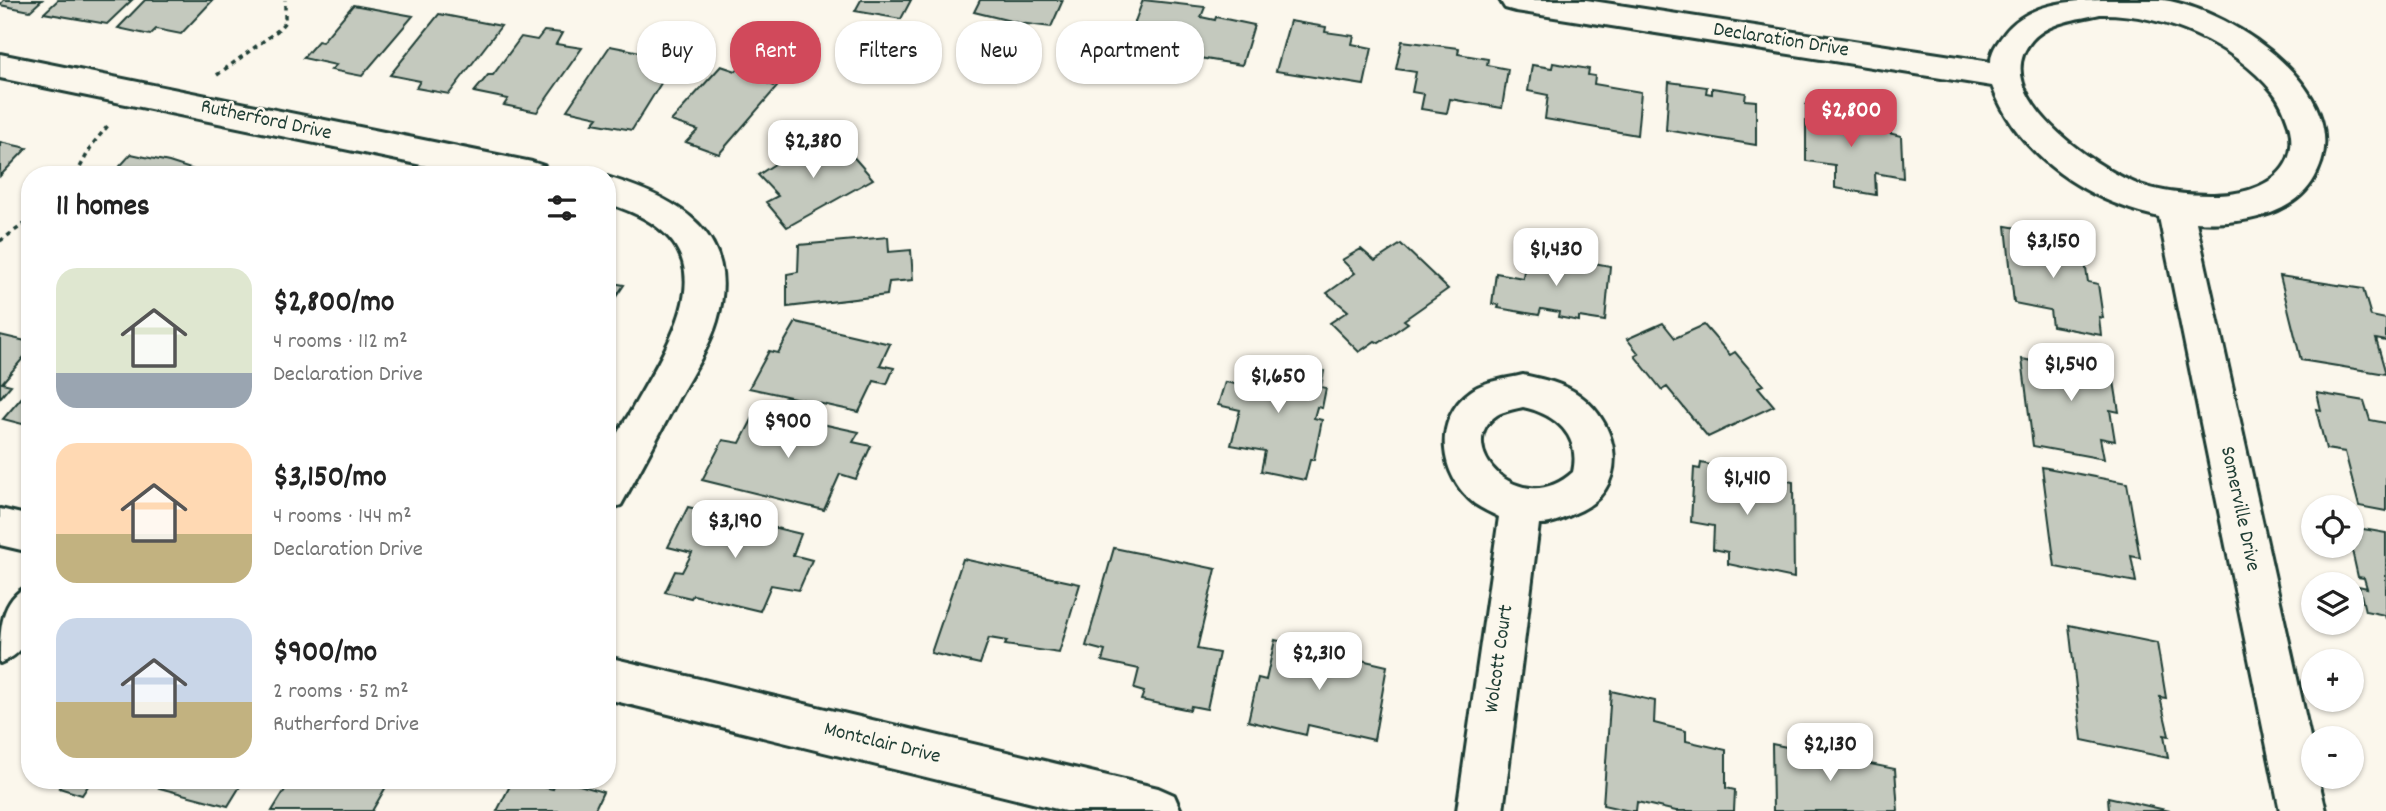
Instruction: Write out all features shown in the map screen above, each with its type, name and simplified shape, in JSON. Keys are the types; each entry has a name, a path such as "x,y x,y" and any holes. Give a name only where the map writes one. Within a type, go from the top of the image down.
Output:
{"street":[{"name":"Declaration Drive","path":"1516,0 2004,76"},
{"path":"2134,2 2188,20 2249,51 2287,88 2306,121 2308,138 2303,168 2282,190 2251,204 2227,209 2150,202 2102,183 2060,157 2019,113 2004,76 2010,47 2031,22 2046,14 2082,5 2134,2"},
{"name":"Rutherford Drive","path":"0,66 488,166"},
{"path":"616,193 645,201 671,216 693,239 706,275 701,314 687,346 616,476"},
{"name":"Somerville Drive","path":"2175,206 2303,811"},
{"name":"Wolcott Court","path":"1480,811 1521,506"},
{"path":"0,527 21,532"},
{"path":"0,643 21,616"},
{"name":"Montclair Drive","path":"616,680 1158,811"}],"path":[{"path":"191,105 231,63 277,31 285,22 285,0"},
{"path":"82,166 103,131 137,94"},
{"path":"0,241 21,226"}],"building":[{"path":"4,0 42,0 30,11 0,5"},
{"path":"58,0 132,0 107,24 44,13"},
{"path":"145,0 213,0 181,34 156,29 150,35 118,28"},
{"path":"861,0 911,0 901,19 855,11"},
{"path":"980,0 1063,0 1051,27 1042,26 1042,21 1011,21 974,12"},
{"path":"1143,0 1205,7 1201,17 1215,20 1216,17 1254,25 1242,65 1204,59 1204,21 1135,21"},
{"path":"353,5 413,16 362,76 331,70 336,65 303,58 318,41 322,42"},
{"path":"439,14 501,26 449,94 416,88 420,81 390,75"},
{"path":"1290,21 1326,27 1325,32 1354,36 1352,44 1372,48 1364,85 1276,71"},
{"path":"544,31 562,33 556,44 582,48 537,112 504,105 508,99 474,92 488,75 493,75 521,37 537,40"},
{"path":"1402,41 1459,48 1458,54 1488,59 1487,65 1508,69 1502,108 1450,99 1447,113 1421,109 1424,94 1412,92 1416,72 1396,69"},
{"path":"610,46 637,51 637,84 661,84 632,130 593,123 598,117 567,110"},
{"path":"1553,63 1589,69 1588,75 1595,76 1594,84 1641,92 1637,135 1545,119 1548,95 1528,91 1532,65 1552,68"},
{"path":"721,66 730,69 730,84 770,84 777,87 719,154 686,142 698,130 671,121 705,84 716,84 716,72"},
{"path":"1669,82 1707,87 1706,93 1712,94 1712,88 1746,93 1745,100 1756,101 1756,145 1666,130"},
{"path":"1806,104 1845,110 1845,114 1852,115 1852,124 1901,136 1903,178 1875,173 1876,195 1835,188 1835,165 1806,161"},
{"path":"836,137 873,179 787,227 766,202 778,196 758,175 781,160 783,162"},
{"path":"0,142 27,148 0,176"},
{"path":"131,154 181,166 120,166"},
{"path":"2006,226 2069,237 2071,252 2084,255 2088,282 2098,284 2103,318 2099,317 2101,335 2052,326 2050,310 2014,303"},
{"path":"888,237 889,252 911,250 913,280 889,282 887,295 787,307 787,274 798,272 799,245"},
{"path":"1401,244 1448,289 1404,320 1408,323 1379,343 1375,341 1359,352 1330,323 1348,311 1327,293 1355,273 1342,260 1361,249 1375,261"},
{"path":"1541,253 1610,266 1605,321 1579,317 1579,321 1558,317 1559,312 1541,309 1539,315 1498,308 1499,305 1492,304 1496,273 1523,278 1526,254 1541,257"},
{"path":"2280,276 2363,289 2371,316 2386,319 2386,341 2376,339 2386,374 2301,360"},
{"path":"616,284 624,285 616,297"},
{"path":"796,322 890,344 880,365 894,368 887,384 874,381 859,412 749,388 769,351 778,353"},
{"path":"1663,323 1675,338 1704,325 1730,355 1735,352 1763,385 1758,387 1774,406 1708,437 1667,387 1662,390 1635,356 1639,354 1627,339"},
{"path":"0,335 21,340 21,361 2,383 11,385 0,398"},
{"path":"2057,347 2104,356 2107,374 2113,375 2119,412 2110,410 2115,441 2100,438 2104,459 2033,446 2022,359 2059,366"},
{"path":"1254,357 1324,371 1321,387 1326,388 1322,408 1317,407 1314,418 1322,420 1314,460 1310,460 1305,480 1261,471 1265,451 1231,445 1240,410 1218,405 1225,382 1246,386"},
{"path":"2317,393 2364,401 2370,420 2386,423 2386,511 2364,507 2364,495 2356,495 2345,452 2326,449 2316,409 2321,410"},
{"path":"21,398 21,424 3,419"},
{"path":"757,410 859,432 853,442 871,446 856,479 840,474 824,510 702,480 723,440 740,443"},
{"path":"1701,463 1793,482 1794,578 1728,564 1728,552 1713,549 1714,526 1691,522 1694,468 1700,469"},
{"path":"2042,467 2127,483 2140,558 2131,556 2136,582 2055,567"},
{"path":"688,507 801,534 793,555 812,560 799,590 771,585 760,611 693,595 691,598 665,592 675,571 682,572 692,553 668,547"},
{"path":"2364,529 2386,533 2386,619 2385,615 2365,611 2364,587 2367,588 2364,572 2357,572 2354,558 2364,558"},
{"path":"1114,548 1216,569 1197,649 1219,653 1207,709 1191,706 1190,710 1141,700 1144,692 1134,689 1139,669 1102,661 1105,651 1086,646"},
{"path":"963,559 1080,584 1059,653 1005,645 1007,641 989,638 980,664 931,653"},
{"path":"2069,625 2157,643 2166,698 2160,697 2169,736 2164,735 2168,758 2082,740"},
{"path":"1275,640 1387,666 1374,740 1308,725 1306,735 1248,721 1258,678 1266,680"},
{"path":"1611,691 1655,701 1654,723 1686,731 1686,741 1726,750 1726,788 1735,790 1734,811 1676,811 1637,802 1636,811 1630,811 1603,805"},
{"path":"1772,744 1895,769 1898,811 1773,811"},
{"path":"62,789 86,789 82,795"},
{"path":"163,789 238,789 228,806"},
{"path":"285,789 385,789 372,811 272,811"},
{"path":"508,789 593,789 603,792 594,811 497,811"},
{"path":"2108,797 2170,811 2109,811"}]}
